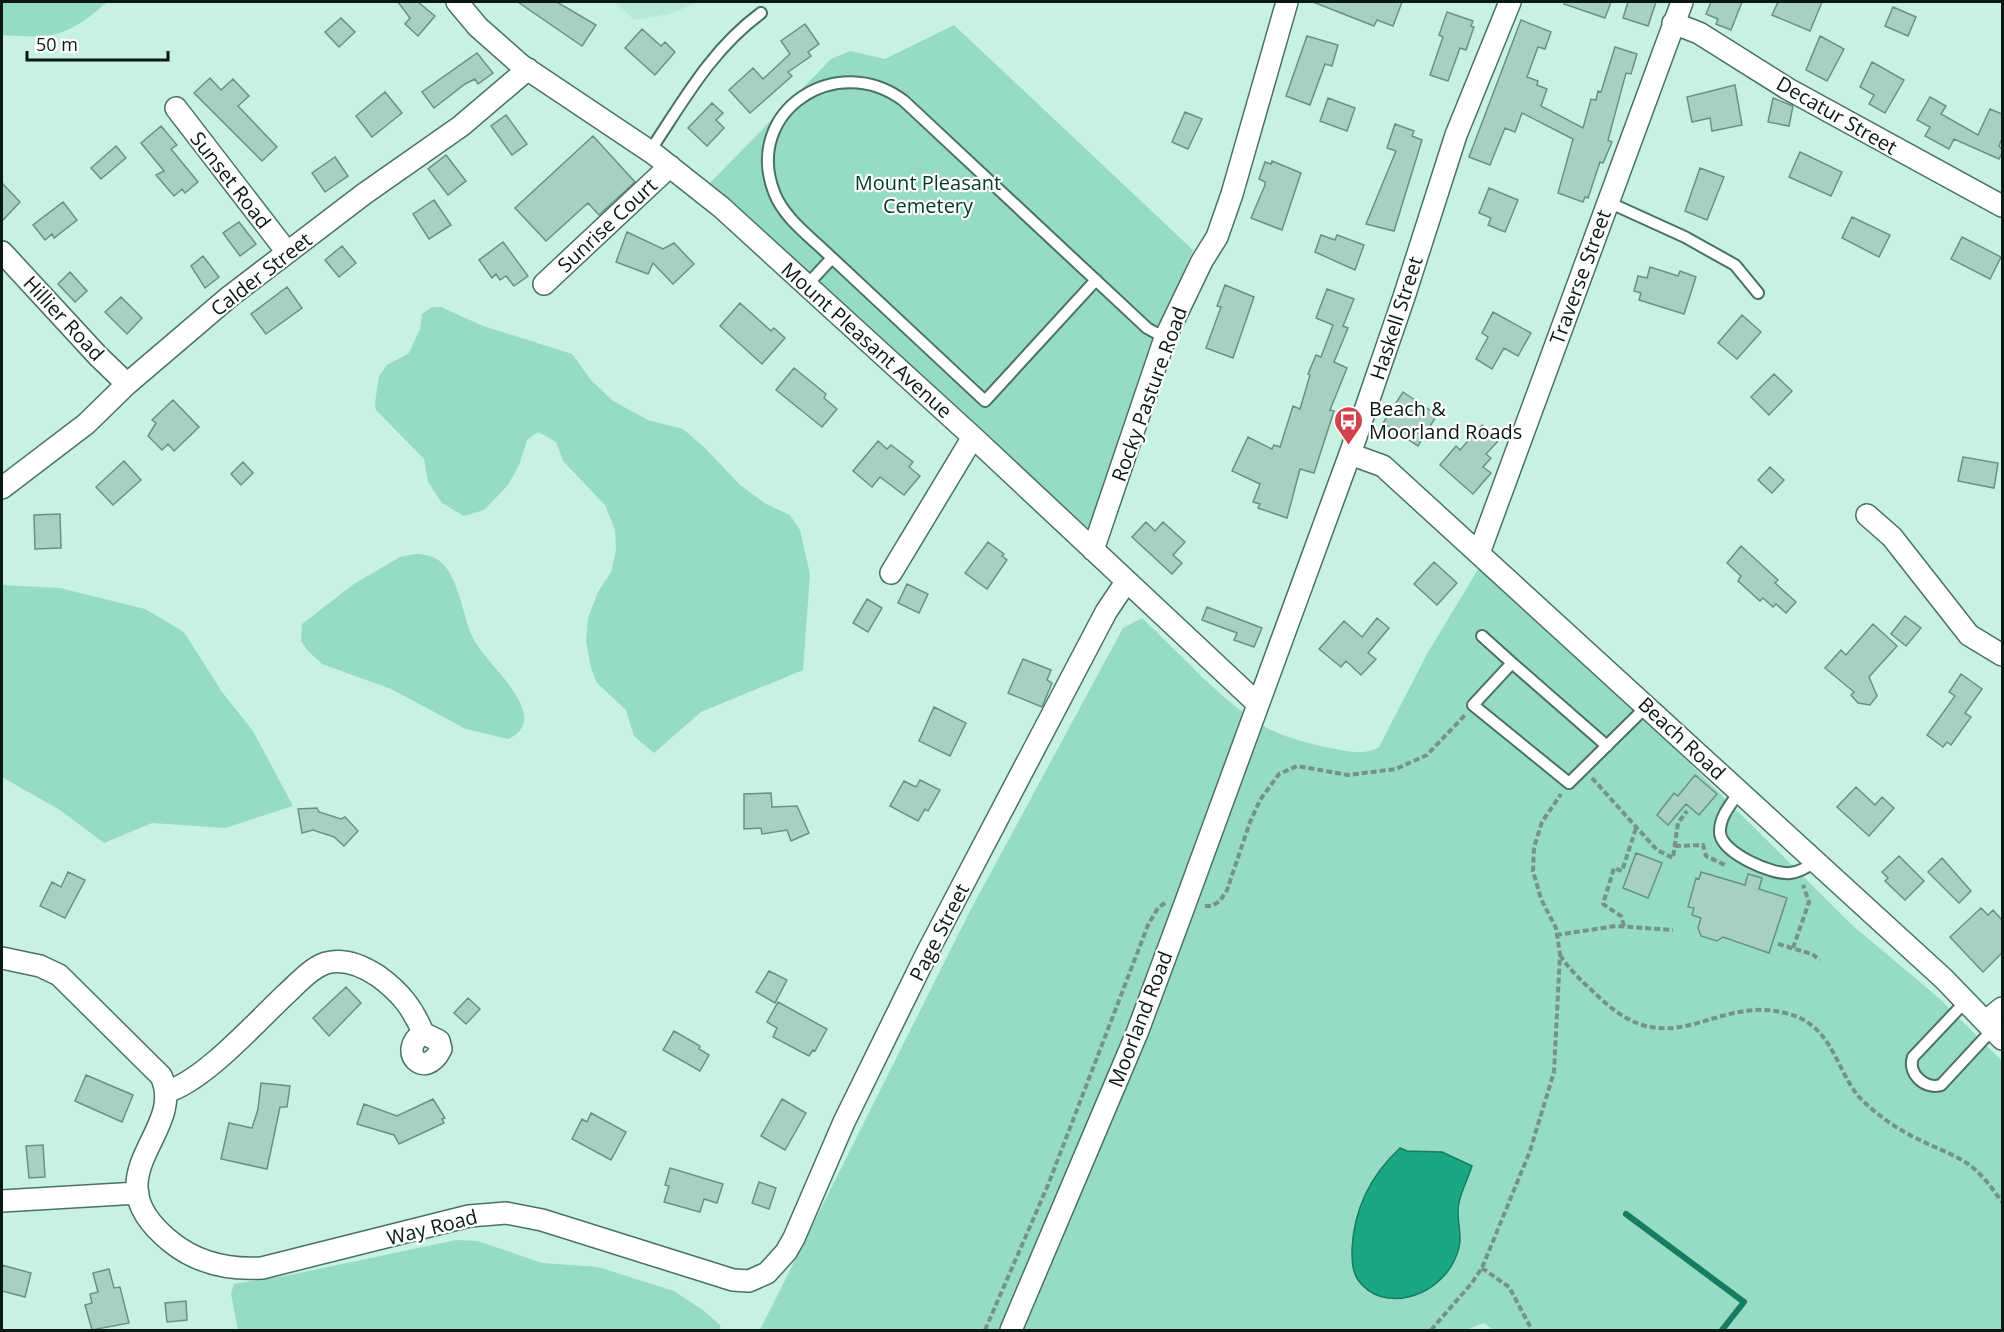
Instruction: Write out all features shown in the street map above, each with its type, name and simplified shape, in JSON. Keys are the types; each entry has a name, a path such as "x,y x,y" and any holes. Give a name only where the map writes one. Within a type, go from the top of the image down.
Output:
{"street":[{"name":"Mount Pleasant Avenue","path":"457,2 478,27 528,69 670,166 721,207 973,437 1258,704"},
{"name":"Rocky Pasture Road","path":"1093,550 1165,338 1202,261 1217,237 1232,194 1287,2"},
{"name":"Haskell Street","path":"1258,704 1350,454 1456,135 1510,2"},
{"name":"Traverse Street","path":"1479,553 1682,2"},
{"name":"Decatur Street","path":"1674,23 1708,38 1788,89 2002,206"},
{"name":"Calder Street","path":"2,488 86,424 127,384 229,297 287,252 461,126 528,69"},
{"name":"Sunset Road","path":"176,108 287,252"},
{"name":"Sunrise Court","path":"544,284 670,166"},
{"name":"Hillier Road","path":"2,252 98,356 127,384"},
{"path":"891,573 973,437"},
{"name":"Beach Road","path":"1350,454 1383,466 1816,861 1994,1030"},
{"path":"1867,515 1892,537 1969,634 2002,656"},
{"name":"Page Street","path":"754,1280 773,1268 794,1238 844,1122 927,953 1106,612 1126,582"},
{"name":"Moorland Road","path":"1011,1330 1137,1033 1258,704"},
{"path":"2,958 40,966 66,981 154,1068 161,1076 166,1092 192,1081 304,977 328,963 339,962 360,966 390,985 412,1008 423,1033"},
{"path":"1994,1030 2002,1008"},
{"name":"Way Road","path":"166,1092 165,1106 139,1168 140,1208 170,1241 198,1258 229,1268 273,1267 470,1216 500,1213 530,1217 734,1280 754,1280"},
{"path":"2,1201 138,1192"}],"lane":[{"path":"650,152 708,63 737,30 761,13"},
{"path":"1096,280 985,401 832,258 788,215 780,204 770,178 770,150 782,118 796,102 826,85 853,81 880,87 904,101 1096,280 1147,328 1165,338"},
{"path":"1608,202 1684,237 1735,265 1758,293"},
{"path":"807,285 832,258"},
{"path":"1482,636 1606,746"},
{"path":"1512,663 1473,705 1569,783 1647,706"},
{"path":"1740,791 1723,816 1720,834 1723,842 1756,864 1781,872 1808,868 1816,861"},
{"path":"1966,1001 1913,1057 1911,1062 1915,1074 1924,1083 1936,1087 1941,1085 1994,1030"}],"path":[{"path":"985,1330 1053,1174 1148,925 1163,903 1212,906 1220,901 1257,807 1279,774 1298,766 1348,775 1396,769 1427,755 1473,705"},
{"path":"1584,769 1636,828 1666,856 1673,858 1678,823 1687,811"},
{"path":"1431,1330 1472,1284 1482,1268 1530,1151 1554,1072 1560,954 1556,935 1533,872 1534,847 1542,822 1569,783"},
{"path":"1624,926 1622,916 1603,903 1614,868 1622,871 1636,828"},
{"path":"1675,846 1703,845"},
{"path":"1793,948 1809,902 1804,885 1795,884"},
{"path":"1556,935 1624,926 1673,930"},
{"path":"1778,944 1815,956 1820,960"},
{"path":"1560,954 1578,978 1608,1006 1641,1027 1660,1030 1756,1010 1791,1014 1812,1027 1836,1053 1850,1085 1862,1100 1900,1129 1967,1163 2002,1202"},
{"path":"1482,1268 1509,1287 1532,1330"}],"shaded area":[{"path":"615,2 699,2 669,14 634,20"},
{"path":"1400,1148 1407,1151 1442,1152 1472,1166 1458,1205 1460,1242 1453,1263 1434,1285 1408,1297 1394,1299 1369,1290 1358,1280 1353,1269 1352,1249 1356,1220 1366,1193 1381,1169"}],"green space":[{"path":"2,2 107,2 70,29 47,36 34,36 2,35"},
{"name":"Mount Pleasant Cemetery","path":"954,25 1193,250 1157,336 1090,530 709,184 831,59 850,51 885,59"},
{"path":"432,307 441,307 483,326 572,354 591,380 613,401 648,420 683,429 705,448 740,485 766,504 790,515 800,530 810,574 803,670 701,712 654,753 634,736 626,710 597,683 591,668 586,641 588,618 598,592 611,572 616,550 615,530 605,505 563,461 556,442 538,432 527,440 519,465 508,485 484,510 464,516 442,503 428,482 424,459 376,410 379,376 387,365 409,353 420,329 422,314"},
{"path":"415,554 435,558 447,569 457,588 473,638 520,703 524,722 520,730 512,737 508,739 466,729 391,689 322,664 301,641 302,624 354,584 400,557"},
{"path":"1480,566 1654,728 1852,925 1939,998 2002,1061 2002,1330 1493,1330 1484,1323 1466,1330 760,1330 970,911 1123,628 1142,618 1235,706 1269,729 1330,748 1355,752 1368,751 1379,747 1427,654"},
{"path":"2,585 60,588 145,609 184,632 222,692 253,731 293,806 225,828 152,823 104,843 60,810 2,777"},
{"path":"456,1240 478,1241 542,1263 598,1267 674,1291 704,1311 720,1325 721,1330 238,1330 231,1294 234,1284 290,1275"}],"building":[{"path":"398,2 418,2 435,16 418,36 405,24 410,18"},
{"path":"518,2 557,2 596,25 582,46"},
{"path":"1313,2 1402,2 1393,26 1377,20 1374,26"},
{"path":"1564,2 1611,2 1605,18 1564,4"},
{"path":"1628,2 1656,2 1648,26 1623,18"},
{"path":"1711,2 1742,2 1731,30 1716,24 1718,19 1706,14"},
{"path":"1778,2 1822,2 1810,31 1772,15"},
{"path":"1893,7 1916,17 1908,36 1885,26"},
{"path":"1447,12 1473,21 1471,26 1474,27 1466,50 1460,48 1448,81 1430,75 1443,37 1439,35"},
{"path":"341,18 355,32 339,47 325,32"},
{"path":"1521,20 1551,32 1545,49 1538,47 1527,77 1538,81 1537,85 1547,89 1541,106 1583,128 1591,99 1596,100 1598,91 1601,92 1615,47 1637,54 1631,74 1626,73 1608,140 1612,142 1603,163 1600,162 1588,198 1585,197 1583,202 1558,193 1573,139 1522,113 1515,132 1505,128 1490,165 1469,157"},
{"path":"805,24 819,44 808,52 811,56 788,72 792,76 750,113 729,90 753,68 763,79 790,54 781,41"},
{"path":"642,29 661,46 665,42 675,52 655,75 625,48"},
{"path":"1307,36 1338,45 1332,66 1325,64 1310,105 1286,96"},
{"path":"1820,36 1844,49 1827,81 1806,70"},
{"path":"477,53 493,73 478,84 475,79 465,84 434,108 422,92"},
{"path":"1872,62 1904,80 1885,113 1869,104 1874,95 1860,87"},
{"path":"210,78 221,90 233,79 249,96 238,106 277,147 262,161 194,93"},
{"path":"1735,85 1742,125 1712,131 1710,118 1692,122 1687,97"},
{"path":"385,92 402,113 372,137 356,116"},
{"path":"1930,97 1946,106 1941,114 1978,135 1990,109 2002,114 2002,138 1999,146 2002,153 1999,159 1954,139 1949,149 1925,136 1930,127 1917,120"},
{"path":"1328,98 1355,108 1347,131 1320,121"},
{"path":"1773,98 1793,106 1789,126 1768,122"},
{"path":"712,103 723,113 716,120 724,128 707,146 688,128"},
{"path":"1185,112 1202,119 1188,149 1172,142"},
{"path":"506,115 527,144 512,155 491,126"},
{"path":"1395,124 1414,131 1412,136 1422,140 1394,231 1366,224 1396,151 1387,148"},
{"path":"161,126 177,145 171,149 198,182 185,193 182,189 174,196 156,175 164,171 141,143"},
{"path":"593,136 635,182 599,215 588,203 546,241 515,208"},
{"path":"116,146 126,158 101,179 91,168"},
{"path":"1800,152 1842,172 1831,196 1789,177"},
{"path":"446,155 466,181 448,195 428,169"},
{"path":"335,157 348,176 325,192 312,173"},
{"path":"1272,161 1301,173 1282,230 1251,218 1265,185 1265,182 1259,179 1265,162 1271,164"},
{"path":"1700,168 1724,177 1707,220 1685,211"},
{"path":"2,183 20,202 2,221"},
{"path":"1489,188 1518,200 1505,232 1488,225 1491,218 1479,213"},
{"path":"434,200 451,225 429,239 413,214"},
{"path":"63,202 77,220 54,238 52,234 45,240 33,225"},
{"path":"1852,217 1890,235 1879,257 1842,238"},
{"path":"239,222 256,244 240,256 223,233"},
{"path":"627,232 663,249 674,243 694,264 673,284 653,263 648,274 616,262"},
{"path":"1321,235 1335,240 1337,235 1364,245 1355,270 1315,252"},
{"path":"1962,237 2001,257 1990,279 1951,259"},
{"path":"503,242 528,276 514,286 506,276 500,280 496,274 492,278 479,260"},
{"path":"342,246 356,263 339,277 325,260"},
{"path":"203,256 219,277 205,288 191,266"},
{"path":"1650,267 1678,276 1680,271 1696,277 1684,314 1639,300 1641,293 1634,291 1638,276 1647,278"},
{"path":"70,272 87,291 75,302 58,284"},
{"path":"1225,285 1254,297 1233,358 1206,348 1221,307 1217,306"},
{"path":"287,287 302,308 266,334 251,314"},
{"path":"1327,289 1354,299 1343,326 1348,328 1334,362 1347,368 1330,410 1334,411 1314,473 1300,469 1287,518 1258,508 1260,504 1253,502 1260,484 1232,471 1248,437 1272,449 1274,445 1280,447 1293,406 1300,409 1310,375 1308,374 1316,355 1321,357 1333,325 1316,318"},
{"path":"121,297 142,318 127,334 105,312"},
{"path":"740,303 771,331 774,328 785,338 762,364 720,326"},
{"path":"1493,312 1531,333 1518,356 1504,348 1492,369 1476,359 1488,337 1482,333"},
{"path":"1742,315 1761,332 1737,359 1718,343"},
{"path":"794,368 826,394 824,398 837,409 822,427 776,390"},
{"path":"1774,374 1792,391 1769,415 1751,397"},
{"path":"1403,392 1437,415 1418,446 1383,423"},
{"path":"173,400 199,427 174,451 168,444 162,450 148,436 156,423 152,420"},
{"path":"1482,425 1499,440 1486,454 1491,458 1483,467 1491,473 1473,494 1440,465 1456,446 1460,450"},
{"path":"878,441 887,449 891,445 913,462 909,467 920,476 904,495 880,477 872,487 853,471"},
{"path":"1963,457 1998,463 1994,488 1958,481"},
{"path":"124,461 141,480 113,505 96,487"},
{"path":"243,462 253,473 241,485 231,474"},
{"path":"1770,467 1784,480 1772,493 1758,480"},
{"path":"60,514 61,548 35,549 34,515"},
{"path":"1146,522 1155,531 1163,522 1185,542 1173,555 1182,563 1172,574 1132,537"},
{"path":"988,542 1004,554 1002,556 1007,560 987,589 965,573"},
{"path":"1741,546 1778,580 1775,583 1796,602 1786,613 1776,604 1773,607 1763,598 1760,601 1738,581 1741,576 1727,563"},
{"path":"1434,562 1457,583 1437,605 1414,584"},
{"path":"907,584 928,594 919,613 898,603"},
{"path":"867,599 882,608 868,632 853,623"},
{"path":"1207,607 1262,628 1254,647 1234,640 1237,633 1202,620"},
{"path":"1905,616 1921,628 1906,646 1891,634"},
{"path":"1377,618 1389,628 1368,653 1376,659 1361,675 1346,661 1341,667 1319,649 1344,621 1362,637"},
{"path":"1873,624 1897,646 1869,677 1877,696 1870,705 1858,703 1851,695 1854,692 1825,668 1841,650 1846,655"},
{"path":"1023,659 1051,670 1047,680 1052,683 1042,707 1008,693"},
{"path":"1961,674 1982,689 1965,713 1971,717 1951,745 1947,742 1943,747 1927,735 1955,696 1949,692"},
{"path":"934,707 966,723 950,756 919,741"},
{"path":"1695,775 1717,794 1699,815 1686,804 1668,825 1657,815 1674,793 1678,796"},
{"path":"920,780 940,790 928,811 925,809 918,821 890,806 904,781 916,787"},
{"path":"1856,787 1875,805 1882,797 1894,808 1869,836 1837,807"},
{"path":"771,793 772,807 797,806 809,833 791,841 787,830 762,834 761,828 744,829 744,794"},
{"path":"317,808 319,812 341,819 345,817 358,831 344,846 334,837 313,830 302,833 298,809"},
{"path":"1636,853 1662,863 1648,898 1623,888"},
{"path":"1899,856 1924,881 1905,900 1885,881 1888,878 1882,872"},
{"path":"1942,858 1971,891 1959,903 1928,872"},
{"path":"68,872 85,880 65,918 40,906 52,882 61,887"},
{"path":"1701,872 1745,885 1748,874 1762,878 1759,889 1787,898 1769,953 1723,937 1717,941 1701,936 1698,928 1701,918 1692,915 1694,908 1688,907 1696,878 1699,879"},
{"path":"1981,908 1988,915 1993,910 2002,920 2002,953 1983,972 1950,937"},
{"path":"769,971 787,980 775,1003 756,992"},
{"path":"346,987 361,1003 329,1036 313,1018"},
{"path":"468,998 480,1009 466,1024 454,1013"},
{"path":"778,1002 827,1029 815,1051 813,1050 809,1056 773,1037 777,1028 767,1022"},
{"path":"674,1031 700,1046 699,1049 709,1055 700,1071 663,1050"},
{"path":"86,1075 133,1095 122,1122 75,1101"},
{"path":"261,1083 290,1086 287,1107 280,1107 267,1169 221,1159 229,1123 252,1128 258,1109"},
{"path":"433,1099 445,1118 442,1119 444,1123 399,1144 394,1135 357,1124 364,1104 397,1116"},
{"path":"782,1099 806,1113 785,1150 761,1136"},
{"path":"591,1113 626,1132 611,1160 572,1139 582,1119 587,1122"},
{"path":"43,1145 45,1177 29,1178 26,1146"},
{"path":"670,1168 723,1184 717,1203 704,1199 700,1212 664,1202 669,1186 665,1185"},
{"path":"759,1182 776,1188 769,1209 752,1203"},
{"path":"2,1265 31,1273 25,1297 2,1291"},
{"path":"109,1269 114,1288 120,1287 129,1323 92,1330 85,1305 92,1303 90,1294 98,1292 93,1273"},
{"path":"186,1301 187,1320 167,1322 165,1303"}],"waterway":[{"path":"1626,1214 1744,1302 1722,1330"}],"place":[{"name":"Beach & Moorland Roads","path":"1348,446"}]}
